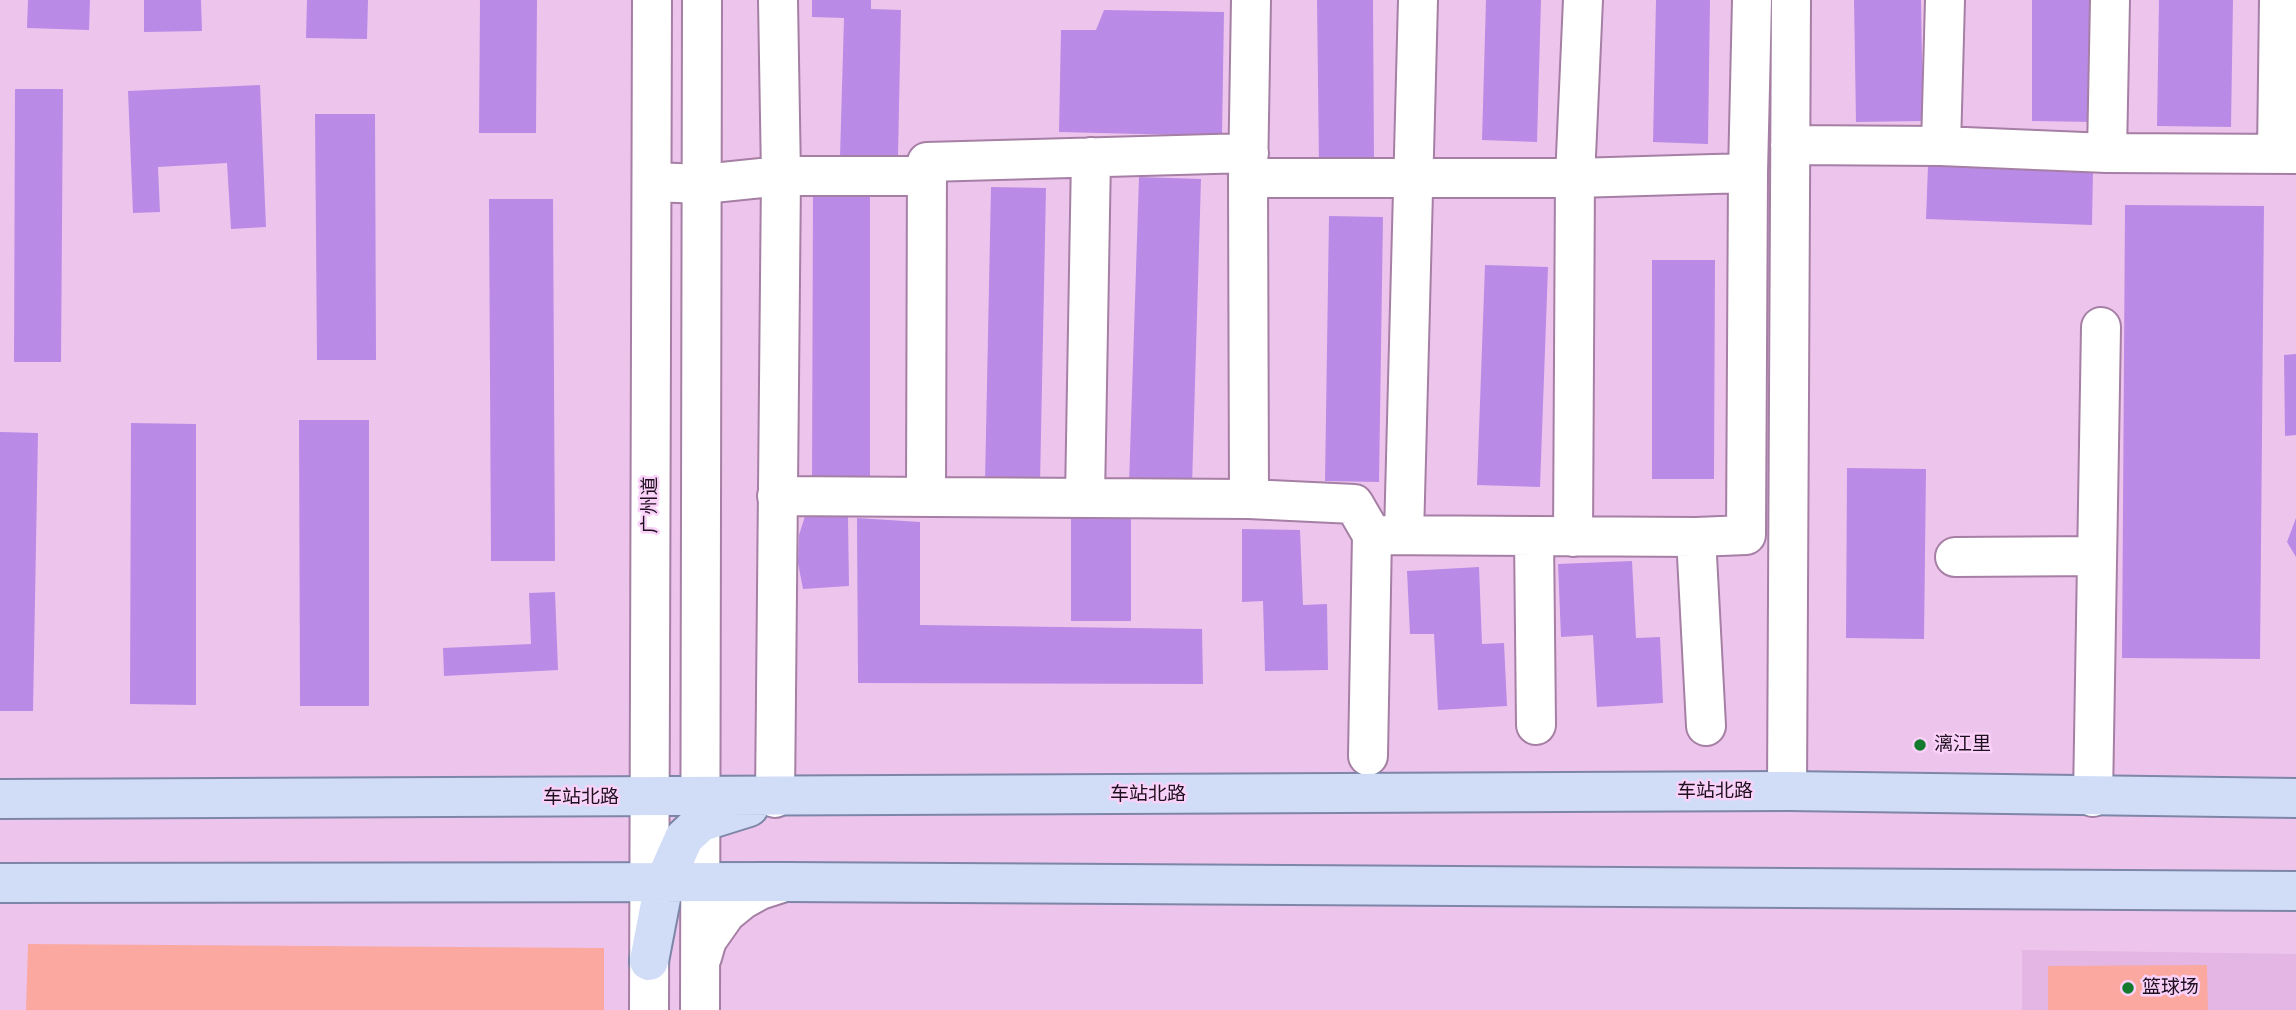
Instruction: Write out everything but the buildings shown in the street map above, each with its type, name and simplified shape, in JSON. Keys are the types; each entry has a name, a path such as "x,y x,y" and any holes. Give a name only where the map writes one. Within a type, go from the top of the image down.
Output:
{"main road":[{"name":"车站北路","path":"0,799 650,798 701,810 739,810 785,797 1787,791 2296,798"},
{"path":"671,883 684,838 701,810"},
{"path":"0,883 785,882 2296,891"}],"street":[{"name":"广州道","path":"652,0 650,798 671,883 701,962 700,1010"},
{"path":"701,810 702,0"},
{"path":"778,0 781,176 777,496 785,797"},
{"path":"1249,499 1248,166 1251,0"},
{"path":"1368,756 1388,535 1414,178 1418,0"},
{"path":"1573,537 1576,178 1583,0"},
{"path":"777,496 1249,499 1354,504 1388,535 1746,535 1752,0"},
{"path":"1787,791 1791,0"},
{"path":"1941,146 1945,0"},
{"path":"2107,153 2109,0"},
{"path":"1790,145 1941,146 2107,153 2287,153 2279,0"},
{"path":"1085,498 1091,158"},
{"path":"926,496 927,162 1091,158 1414,178 1576,178 1748,173"},
{"path":"652,182 703,184 781,176 926,176"},
{"path":"2093,797 2101,327"},
{"path":"1534,536 1536,725"},
{"path":"1696,537 1706,726"},
{"path":"1955,557 2097,556"},
{"path":"701,962 707,940 726,914 742,900 760,890 785,882"},
{"name":"广州道","path":"649,1010 649,961 671,883"}],"shaded area":[{"path":"28,944 604,948 604,1010 26,1010"},
{"path":"2022,950 2296,954 2296,1010 2022,1010"},
{"name":"篮球场","path":"2207,965 2208,1010 2048,1010 2048,966"}],"place":[{"name":"漓江里","path":"1920,745"},
{"name":"篮球场","path":"2128,988"}]}
